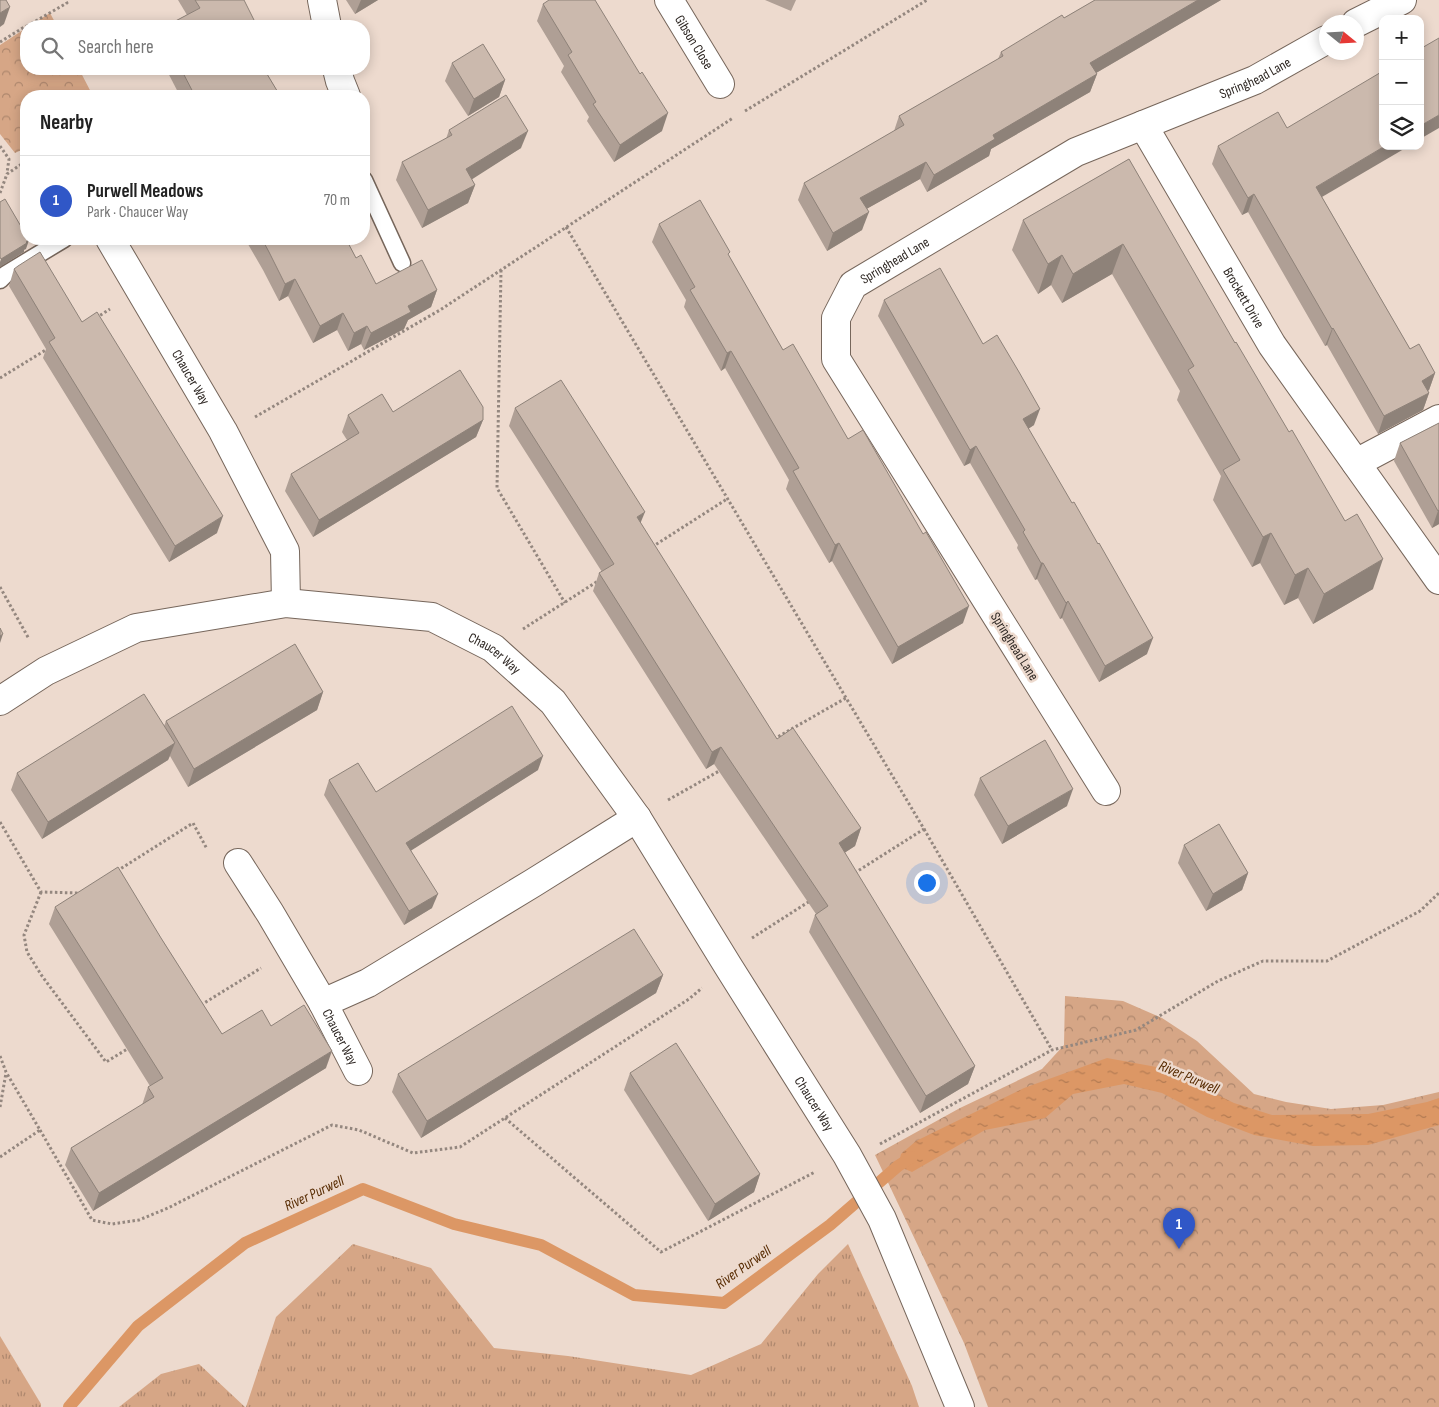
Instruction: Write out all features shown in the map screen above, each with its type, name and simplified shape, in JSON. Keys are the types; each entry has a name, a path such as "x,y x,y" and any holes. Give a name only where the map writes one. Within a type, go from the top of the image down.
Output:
{"street":[{"path":"322,0 327,20"},
{"name":"Gibson Close","path":"670,0 720,84"},
{"path":"1364,19 1402,0"},
{"name":"Springhead Lane","path":"1106,791 836,359 836,318 853,285 1076,152 1255,80 1319,44"},
{"path":"338,75 344,90"},
{"name":"Brockett Drive","path":"1143,125 1272,345 1439,580"},
{"name":"Chaucer Way","path":"114,245 223,431 285,551 286,602"},
{"path":"1356,463 1439,419"},
{"name":"Chaucer Way","path":"0,701 46,672 136,628 286,602 432,617 493,648 553,702 637,818 854,1166 882,1219 960,1407"},
{"name":"Chaucer Way","path":"323,1003 368,983 637,818"},
{"name":"Chaucer Way","path":"238,863 323,1003 358,1071"}],"lane":[{"path":"370,193 402,263"},
{"path":"0,280 6,274 54,245"}],"path":[{"path":"36,20 66,3 65,0"},
{"path":"223,431 256,416 440,310 730,120 927,0"},
{"path":"0,42 20,30"},
{"path":"0,146 9,159 7,174 0,193"},
{"path":"7,174 20,165"},
{"path":"566,227 924,829 1052,1050"},
{"path":"502,270 497,488 565,603"},
{"path":"92,321 140,289"},
{"path":"0,378 50,347"},
{"path":"646,551 727,499"},
{"path":"493,648 605,577"},
{"path":"0,587 46,672"},
{"path":"771,741 846,698"},
{"path":"637,818 729,765"},
{"path":"0,822 41,892"},
{"path":"112,874 193,824 219,871 238,863"},
{"path":"851,875 924,829"},
{"path":"41,892 80,893"},
{"path":"41,892 24,935 27,952 42,976 106,1062 132,1047"},
{"path":"505,1118 661,1252 854,1166 882,1143 1052,1050 1136,1030 1218,981 1263,961 1327,961 1420,911 1439,893"},
{"path":"0,1056 6,1072 92,1220 112,1224 139,1220 168,1208 332,1126 359,1130 413,1152 460,1146 689,999 728,966 754,936 811,900"},
{"path":"199,1006 291,950"},
{"path":"0,1107 6,1072"},
{"path":"0,1157 40,1130"}],"green space":[{"path":"50,13 54,20 39,20"},
{"path":"20,32 20,75 82,75 90,90 20,90 20,151 15,153 0,134 0,45"},
{"path":"1065,996 1123,1001 1162,1018 1197,1041 1254,1094 1286,1102 1331,1109 1383,1105 1439,1092 1439,1407 988,1407 964,1343 875,1155 960,1108 1042,1069 1064,1045"},
{"path":"353,1244 431,1268 494,1348 568,1356 691,1375 761,1344 818,1274 848,1244 912,1386 919,1407 246,1407 276,1317"},
{"path":"0,1336 41,1404 41,1407 0,1407"},
{"path":"199,1364 245,1407 119,1407 161,1374"}],"water":[{"path":"1107,1058 1162,1068 1234,1103 1272,1115 1368,1114 1439,1098 1439,1125 1368,1145 1313,1146 1254,1135 1207,1117 1162,1093 1124,1084 1073,1094 1045,1118 985,1130 912,1172 898,1166 901,1154 916,1141 1024,1088"}],"building":[{"path":"0,0 6,0 10,7 0,13"},
{"path":"195,0 244,0 254,20 177,20 200,8"},
{"path":"549,0 595,0 640,74 642,72 668,113 620,145 593,104 596,102 568,55 572,52 543,4"},
{"path":"1095,0 1198,0 1090,63 1097,74 993,135 995,139 934,175 926,162 860,198 869,212 833,233 804,183 904,125 899,116 1003,56 1001,52 1062,15 1064,18"},
{"path":"1439,38 1439,115 1424,124 1424,60 1424,47"},
{"path":"483,44 505,80 474,99 452,63"},
{"path":"1379,73 1379,150 1316,187 1410,349 1419,344 1435,373 1422,381 1429,393 1384,416 1254,194 1248,198 1218,146 1278,112 1287,128"},
{"path":"184,75 268,75 277,90 192,90"},
{"path":"506,95 528,131 466,169 475,185 428,210 402,162 452,135 449,130"},
{"path":"1129,159 1235,343 1289,432 1292,430 1345,521 1357,514 1383,559 1324,594 1308,568 1295,575 1271,533 1263,537 1223,470 1240,460 1188,370 1194,366 1123,244 1073,274 1062,255 1048,264 1023,220"},
{"path":"5,199 20,225 20,245 24,245 1,259 0,257 0,202"},
{"path":"700,200 730,252 728,254 783,350 793,344 848,439 863,430 923,534 926,532 969,606 898,647 839,543 835,545 793,471 799,468 731,351 727,353 690,290 695,287 659,224"},
{"path":"265,245 349,245 356,258 361,255 376,284 422,260 437,290 408,306 411,312 371,333 367,326 354,333 343,313 320,326 295,279 285,284"},
{"path":"40,252 82,322 97,312 223,516 175,546 49,342 55,338 14,269"},
{"path":"940,268 983,344 997,335 1019,372 1040,409 1023,419 1072,503 1074,502 1099,543 1153,638 1105,666 1068,601 1066,603 1043,563 1041,563 1023,532 1025,530 976,446 970,450 884,300"},
{"path":"460,370 483,407 483,420 319,520 291,474 359,433 348,415 382,394 393,412"},
{"path":"561,380 645,512 637,517 777,739 793,728 861,828 839,843 975,1066 926,1096 815,915 828,906 721,747 712,752 599,573 614,564 515,408"},
{"path":"1439,423 1439,510 1438,511 1400,443"},
{"path":"295,644 323,692 194,769 166,721"},
{"path":"144,694 175,743 48,822 17,773"},
{"path":"512,706 543,756 406,843 438,894 409,911 329,780 358,763 376,792"},
{"path":"1045,740 1073,789 1008,826 980,778"},
{"path":"1219,824 1248,873 1213,894 1184,845"},
{"path":"118,867 222,1034 262,1010 271,1026 304,1005 332,1051 99,1193 71,1148 154,1097 148,1087 163,1078 55,907"},
{"path":"634,929 663,975 427,1121 398,1074"},
{"path":"676,1043 760,1174 715,1204 630,1073"}],"waterway":[{"name":"River Purwell","path":"69,1407 138,1326 245,1243 363,1189 454,1224 541,1245 634,1295 724,1303 830,1225 898,1166 912,1157"}],"place":[{"name":"Purwell Meadows","path":"1179,1249"}]}
